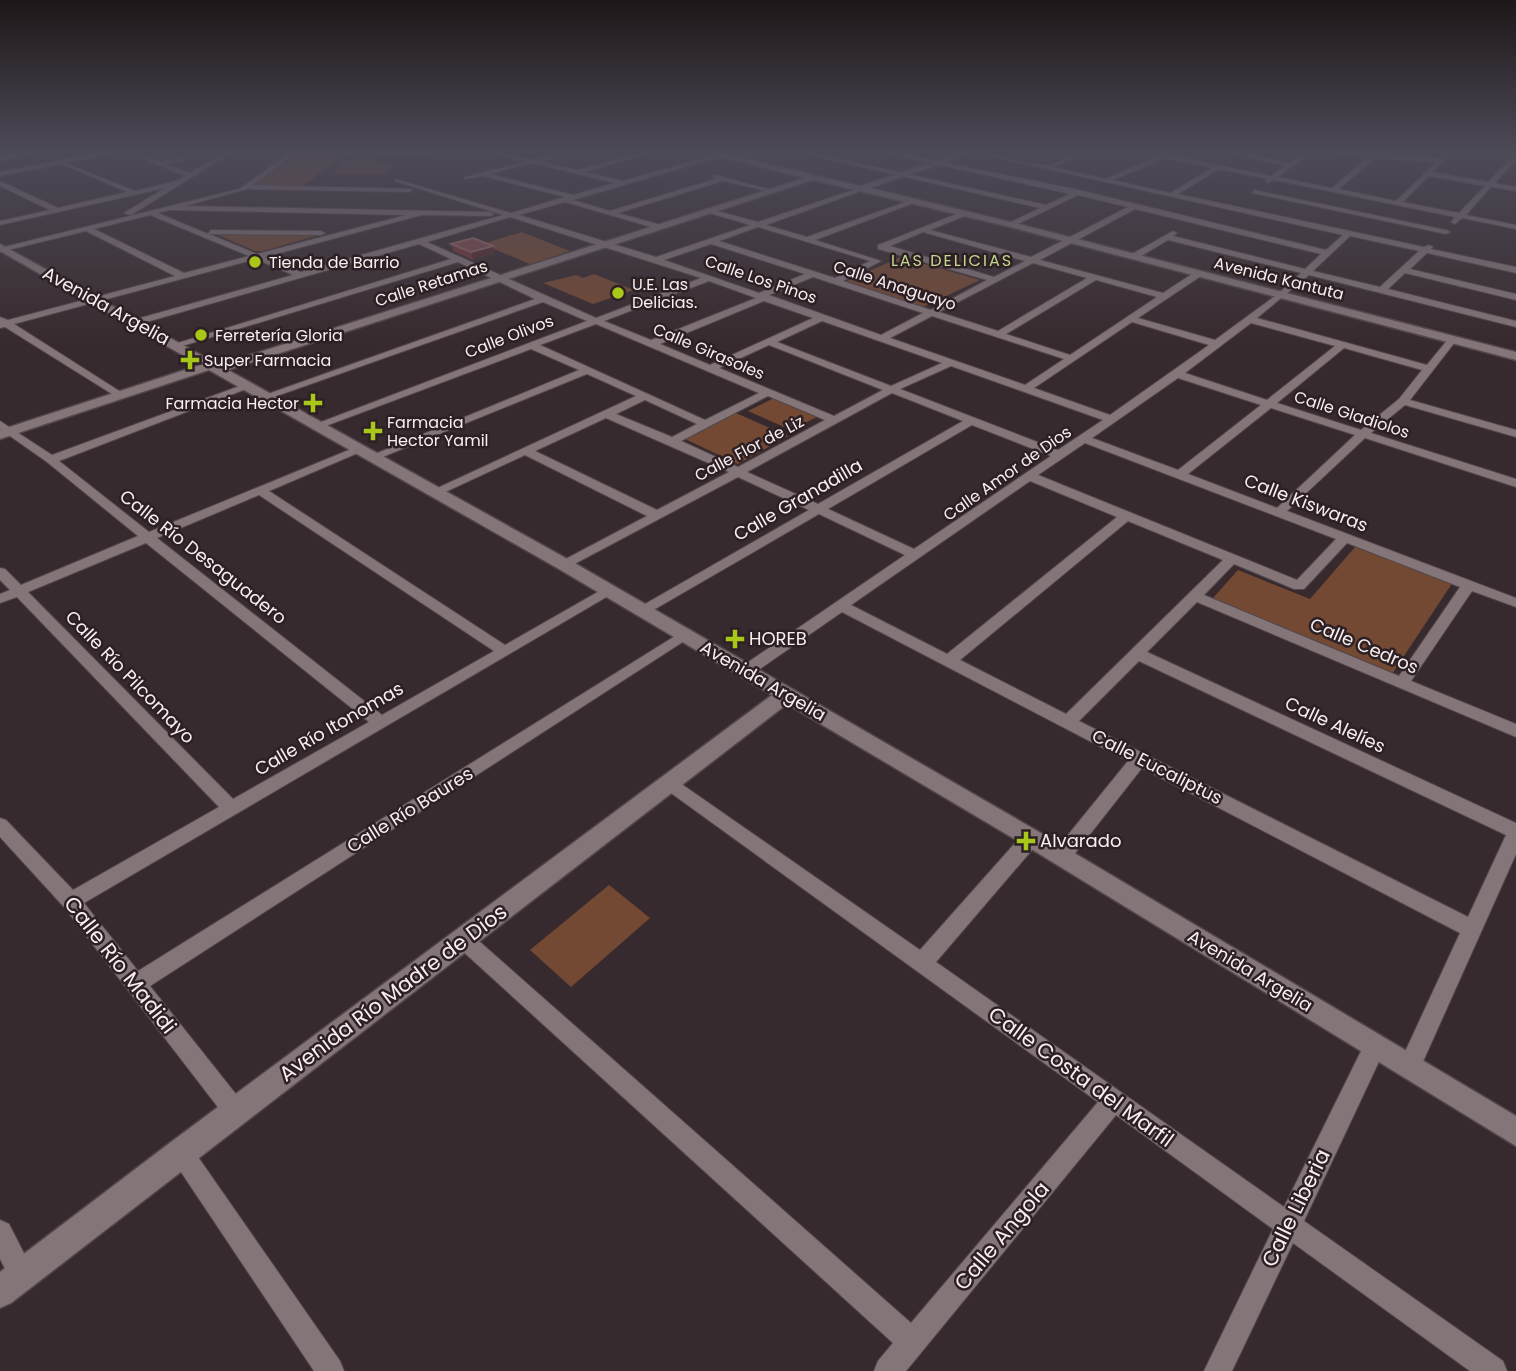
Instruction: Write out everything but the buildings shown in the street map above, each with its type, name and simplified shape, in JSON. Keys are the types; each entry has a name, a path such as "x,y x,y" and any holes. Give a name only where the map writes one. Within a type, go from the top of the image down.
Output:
{"street":[{"path":"0,223 31,216"},
{"path":"118,221 126,216"},
{"path":"1,249 139,216"},
{"path":"160,216 300,275"},
{"path":"2,322 409,216"},
{"path":"136,322 510,216"},
{"name":"Calle Los Pinos","path":"517,216 763,296 1112,419"},
{"path":"620,216 658,227"},
{"name":"Calle Retamas","path":"3,430 215,367 691,216"},
{"path":"729,216 877,261 834,282"},
{"path":"656,260 780,216"},
{"path":"807,240 871,216"},
{"path":"859,256 959,216"},
{"name":"Avenida Kantuta","path":"973,216 1516,356"},
{"path":"1012,225 1031,216"},
{"path":"881,339 1116,216"},
{"path":"1172,216 1327,253"},
{"path":"1133,257 1205,216"},
{"path":"1273,216 1516,270"},
{"path":"1369,216 1446,232"},
{"path":"1382,290 1461,216 1516,227"},
{"path":"86,228 182,276"},
{"path":"923,230 1163,296"},
{"path":"201,232 343,233"},
{"name":"Calle Amor de Dios","path":"746,671 1177,374 1282,295 1349,233"},
{"path":"1167,237 1516,324"},
{"name":"Calle Anaguayo","path":"711,240 1070,358"},
{"name":"Calle Girasoles","path":"419,241 543,299 834,420"},
{"path":"883,247 992,279"},
{"name":"Avenida Argelia","path":"1,249 376,456 565,565 1062,856 1516,1132"},
{"path":"176,345 457,260"},
{"path":"1402,270 1516,297"},
{"path":"651,344 813,274"},
{"path":"1026,389 1198,274"},
{"path":"998,335 1095,277"},
{"name":"Calle Olivos","path":"319,425 710,278"},
{"path":"267,396 543,299"},
{"path":"709,369 822,317"},
{"path":"1130,319 1217,344"},
{"path":"1249,319 1430,369"},
{"path":"2,322 120,396"},
{"path":"1278,513 1363,434 1403,401 1452,340"},
{"path":"769,342 1059,455"},
{"path":"531,345 704,423"},
{"path":"1180,475 1267,402 1342,345"},
{"name":"Calle Flor de Liz","path":"565,565 890,390 950,363"},
{"path":"376,456 586,371"},
{"name":"Calle Gladiolos","path":"1177,374 1516,483"},
{"path":"51,460 249,386"},
{"path":"671,441 766,393"},
{"path":"437,491 644,397"},
{"path":"1403,401 1512,432 1516,417"},
{"path":"606,414 671,441 916,555"},
{"name":"Calle Granadilla","path":"643,611 971,421"},
{"name":"Calle Río Desaguadero","path":"3,430 51,460 380,722"},
{"name":"Calle Kiswaras","path":"1082,438 1516,603"},
{"path":"0,599 361,448"},
{"path":"526,451 656,515"},
{"path":"1031,477 1299,586 1345,538"},
{"path":"261,491 504,651"},
{"path":"950,660 1125,516"},
{"path":"1069,721 1231,560"},
{"name":"Calle Río Pilcomayo","path":"0,572 232,808"},
{"path":"1402,683 1468,586"},
{"name":"Calle Río Itonomas","path":"71,901 608,592"},
{"name":"Calle Cedros","path":"1196,597 1516,732"},
{"name":"Calle Eucaliptus","path":"841,606 1472,929"},
{"name":"Calle Río Baures","path":"135,984 685,636"},
{"name":"Calle Alelíes","path":"1138,654 1516,833"},
{"name":"Avenida Río Madre de Dios","path":"0,1292 786,695"},
{"path":"1062,856 1140,758"},
{"name":"Calle Costa del Marfil","path":"670,783 1493,1371"},
{"name":"Calle Río Madidi","path":"0,825 71,901 235,1111"},
{"path":"1409,1067 1516,833"},
{"path":"922,963 1031,838"},
{"path":"464,940 913,1343"},
{"name":"Calle Liberia","path":"1218,1371 1375,1046"},
{"name":"Calle Angola","path":"888,1371 1114,1101"},
{"path":"181,1152 329,1371"},
{"path":"0,1233 22,1275"}],"shaded area":[{"path":"522,232 570,251 530,264 482,244"},
{"path":"218,235 319,235 255,251"},
{"path":"901,257 980,280 923,307 844,282"},
{"path":"594,274 634,290 593,304 543,283 576,275 583,278"},
{"path":"774,398 817,417 791,430 748,411"},
{"path":"736,413 788,436 738,464 685,439"},
{"path":"1356,546 1453,582 1392,674 1213,598 1238,570 1310,599"},
{"path":"609,885 650,918 571,987 530,950"}],"place":[{"name":"Tienda de Barrio","path":"255,262"},
{"name":"U.E. Las Delicias.","path":"618,293"},
{"name":"Ferretería Gloria","path":"201,335"},
{"name":"Super Farmacia","path":"190,360"},
{"name":"Farmacia Hector","path":"313,403"},
{"name":"Farmacia Hector Yamil","path":"373,431"},
{"name":"HOREB","path":"735,639"},
{"name":"Alvarado","path":"1026,841"}],"district":[{"name":"LAS DELICIAS","path":"952,260"}]}
